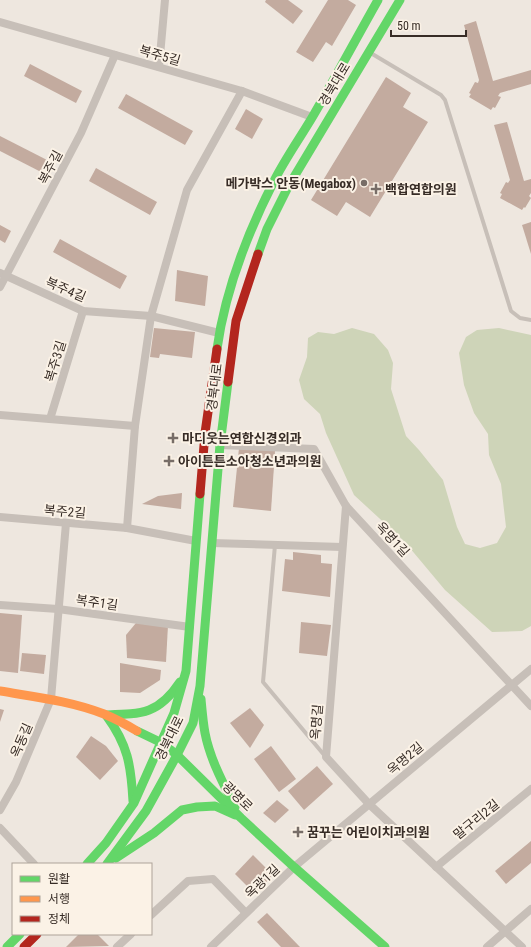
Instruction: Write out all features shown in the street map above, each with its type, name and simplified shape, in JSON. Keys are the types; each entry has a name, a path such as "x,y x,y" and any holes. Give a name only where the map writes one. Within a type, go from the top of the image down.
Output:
{"street":[{"path":"159,67 164,0"},
{"name":"경북대로","path":"88,863 106,843 134,803 162,743 174,713 186,671 205,433 219,332 231,284 252,228 274,180 312,117 378,0"},
{"name":"경북대로","path":"108,863 146,811 193,723 200,686 220,445 236,321 250,275 267,229 288,187 400,0"},
{"name":"복주5길","path":"0,22 242,91 312,117"},
{"name":"복주길","path":"0,287 3,275 81,133 115,55"},
{"path":"127,528 135,426 151,316 187,190 242,91"},
{"name":"복주4길","path":"3,275 83,311 151,316 219,332"},
{"name":"복주3길","path":"50,419 83,311"},
{"path":"0,415 135,426"},
{"name":"옥명1길","path":"220,445 314,449 346,506 531,706"},
{"name":"옥명길","path":"346,506 326,757 369,804 522,947"},
{"name":"복주2길","path":"0,517 127,528 196,541"},
{"path":"51,699 66,523"},
{"path":"212,543 342,547"},
{"name":"복주1길","path":"0,605 58,609 190,627"},
{"name":"옥명2길","path":"294,867 531,669"},
{"path":"106,715 131,715 146,712 159,707 176,689 186,671"},
{"path":"200,686 205,731 210,752 221,780 241,818"},
{"name":"광명로","path":"0,691 51,699 89,709 106,715 162,743 177,754 241,818 294,867 385,947"},
{"name":"옥동길","path":"0,810 16,782 51,699"},
{"path":"106,715 116,727 128,752 131,766 134,803"},
{"name":"말구리2길","path":"436,867 531,789"},
{"path":"108,863 154,833 182,810 215,806 241,818"},
{"path":"0,828 33,863"},
{"name":"옥광1길","path":"211,947 294,867"},
{"name":"옥광1길","path":"152,914 188,881 212,880 246,913"},
{"path":"487,947 531,909"},
{"path":"7,947 19,935"},
{"path":"24,947 36,935"},
{"path":"117,947 130,935"}],"lane":[{"path":"369,52 441,96 445,100 511,311 520,318 531,320"},
{"path":"275,545 263,682 326,757"}],"green space":[{"path":"352,328 374,334 388,350 393,363 391,389 406,436 443,480 457,527 465,544 480,548 497,543 506,527 501,484 489,455 488,434 474,413 464,385 459,353 466,337 477,330 499,328 531,335 531,626 522,631 492,632 445,590 404,541 354,495 326,433 320,414 304,399 299,380 307,357 308,338 318,332 334,334"}],"building":[{"path":"266,0 288,0 303,11 293,24 265,2"},
{"path":"328,0 348,0 356,5 332,46 326,42 313,62 296,52"},
{"path":"476,21 493,81 531,70 531,84 500,93 498,96 501,97 495,108 493,107 491,110 469,97 471,94 469,93 475,82 478,83 479,80 464,25"},
{"path":"30,64 82,91 76,103 24,76"},
{"path":"386,77 411,93 403,107 428,122 370,217 346,202 337,216 311,200"},
{"path":"126,94 193,131 185,145 118,108"},
{"path":"246,109 263,119 252,139 235,129"},
{"path":"507,122 524,181 531,179 531,193 529,196 531,198 522,210 500,198 502,194 500,193 506,182 508,183 510,180 494,125"},
{"path":"0,136 49,161 43,173 0,151"},
{"path":"96,168 157,202 150,215 89,181"},
{"path":"531,222 531,254 522,225"},
{"path":"0,225 11,231 5,243 0,240"},
{"path":"60,239 127,276 120,289 53,252"},
{"path":"177,270 208,276 205,306 175,301"},
{"path":"154,328 195,332 192,358 160,354 159,358 150,357"},
{"path":"239,448 275,451 271,511 233,507"},
{"path":"182,493 181,509 142,504 158,496"},
{"path":"293,552 321,555 321,563 332,564 330,597 282,591 285,559 293,560"},
{"path":"0,613 22,615 18,673 0,671"},
{"path":"301,622 331,625 327,656 299,653"},
{"path":"136,623 168,625 166,662 127,658 126,635"},
{"path":"22,653 46,655 44,674 20,671"},
{"path":"120,663 161,670 160,680 140,693 120,692"},
{"path":"250,708 264,725 250,748 230,723"},
{"path":"0,709 4,710 0,722"},
{"path":"91,736 106,746 118,761 100,780 76,757"},
{"path":"271,746 296,779 279,792 254,759"},
{"path":"317,766 333,784 304,810 288,791"},
{"path":"277,800 289,810 275,823 263,813"},
{"path":"531,841 531,863 506,884 495,871"},
{"path":"253,855 273,875 255,894 235,874"},
{"path":"267,913 300,947 281,947 257,922"},
{"path":"78,935 98,935 109,946 66,947"}],"traffic: fast":[{"path":"217,349 225,306 231,284 246,242 264,201 283,165 313,116 378,0"},
{"path":"258,254 267,229 288,187 400,0"},
{"path":"108,863 146,811 193,723 200,686 220,445 228,382"},
{"path":"88,863 106,843 134,803 174,713 186,671 200,494"},
{"path":"133,801 131,777 124,746 106,715 140,713 149,710 165,701 180,682"},
{"path":"201,699 207,743 217,771 235,807"},
{"path":"137,731 162,743 177,755 241,818 294,867 385,947"},
{"path":"116,858 154,833 182,810 215,806 235,815"},
{"path":"7,947 19,935"}],"traffic: slow":[{"path":"0,691 79,706 108,716 137,731"}],"traffic: jam":[{"path":"228,382 236,321 258,254"},
{"path":"200,494 205,433 217,349"},
{"path":"24,947 36,935"}],"place":[{"name":"메가박스 안동(Megabox)","path":"364,183"},
{"name":"백합연합의원","path":"376,189"},
{"name":"마디웃는연합신경외과","path":"173,438"},
{"name":"아이튼튼소아청소년과의원","path":"169,461"},
{"name":"꿈꾸는 어린이치과의원","path":"298,832"}]}
